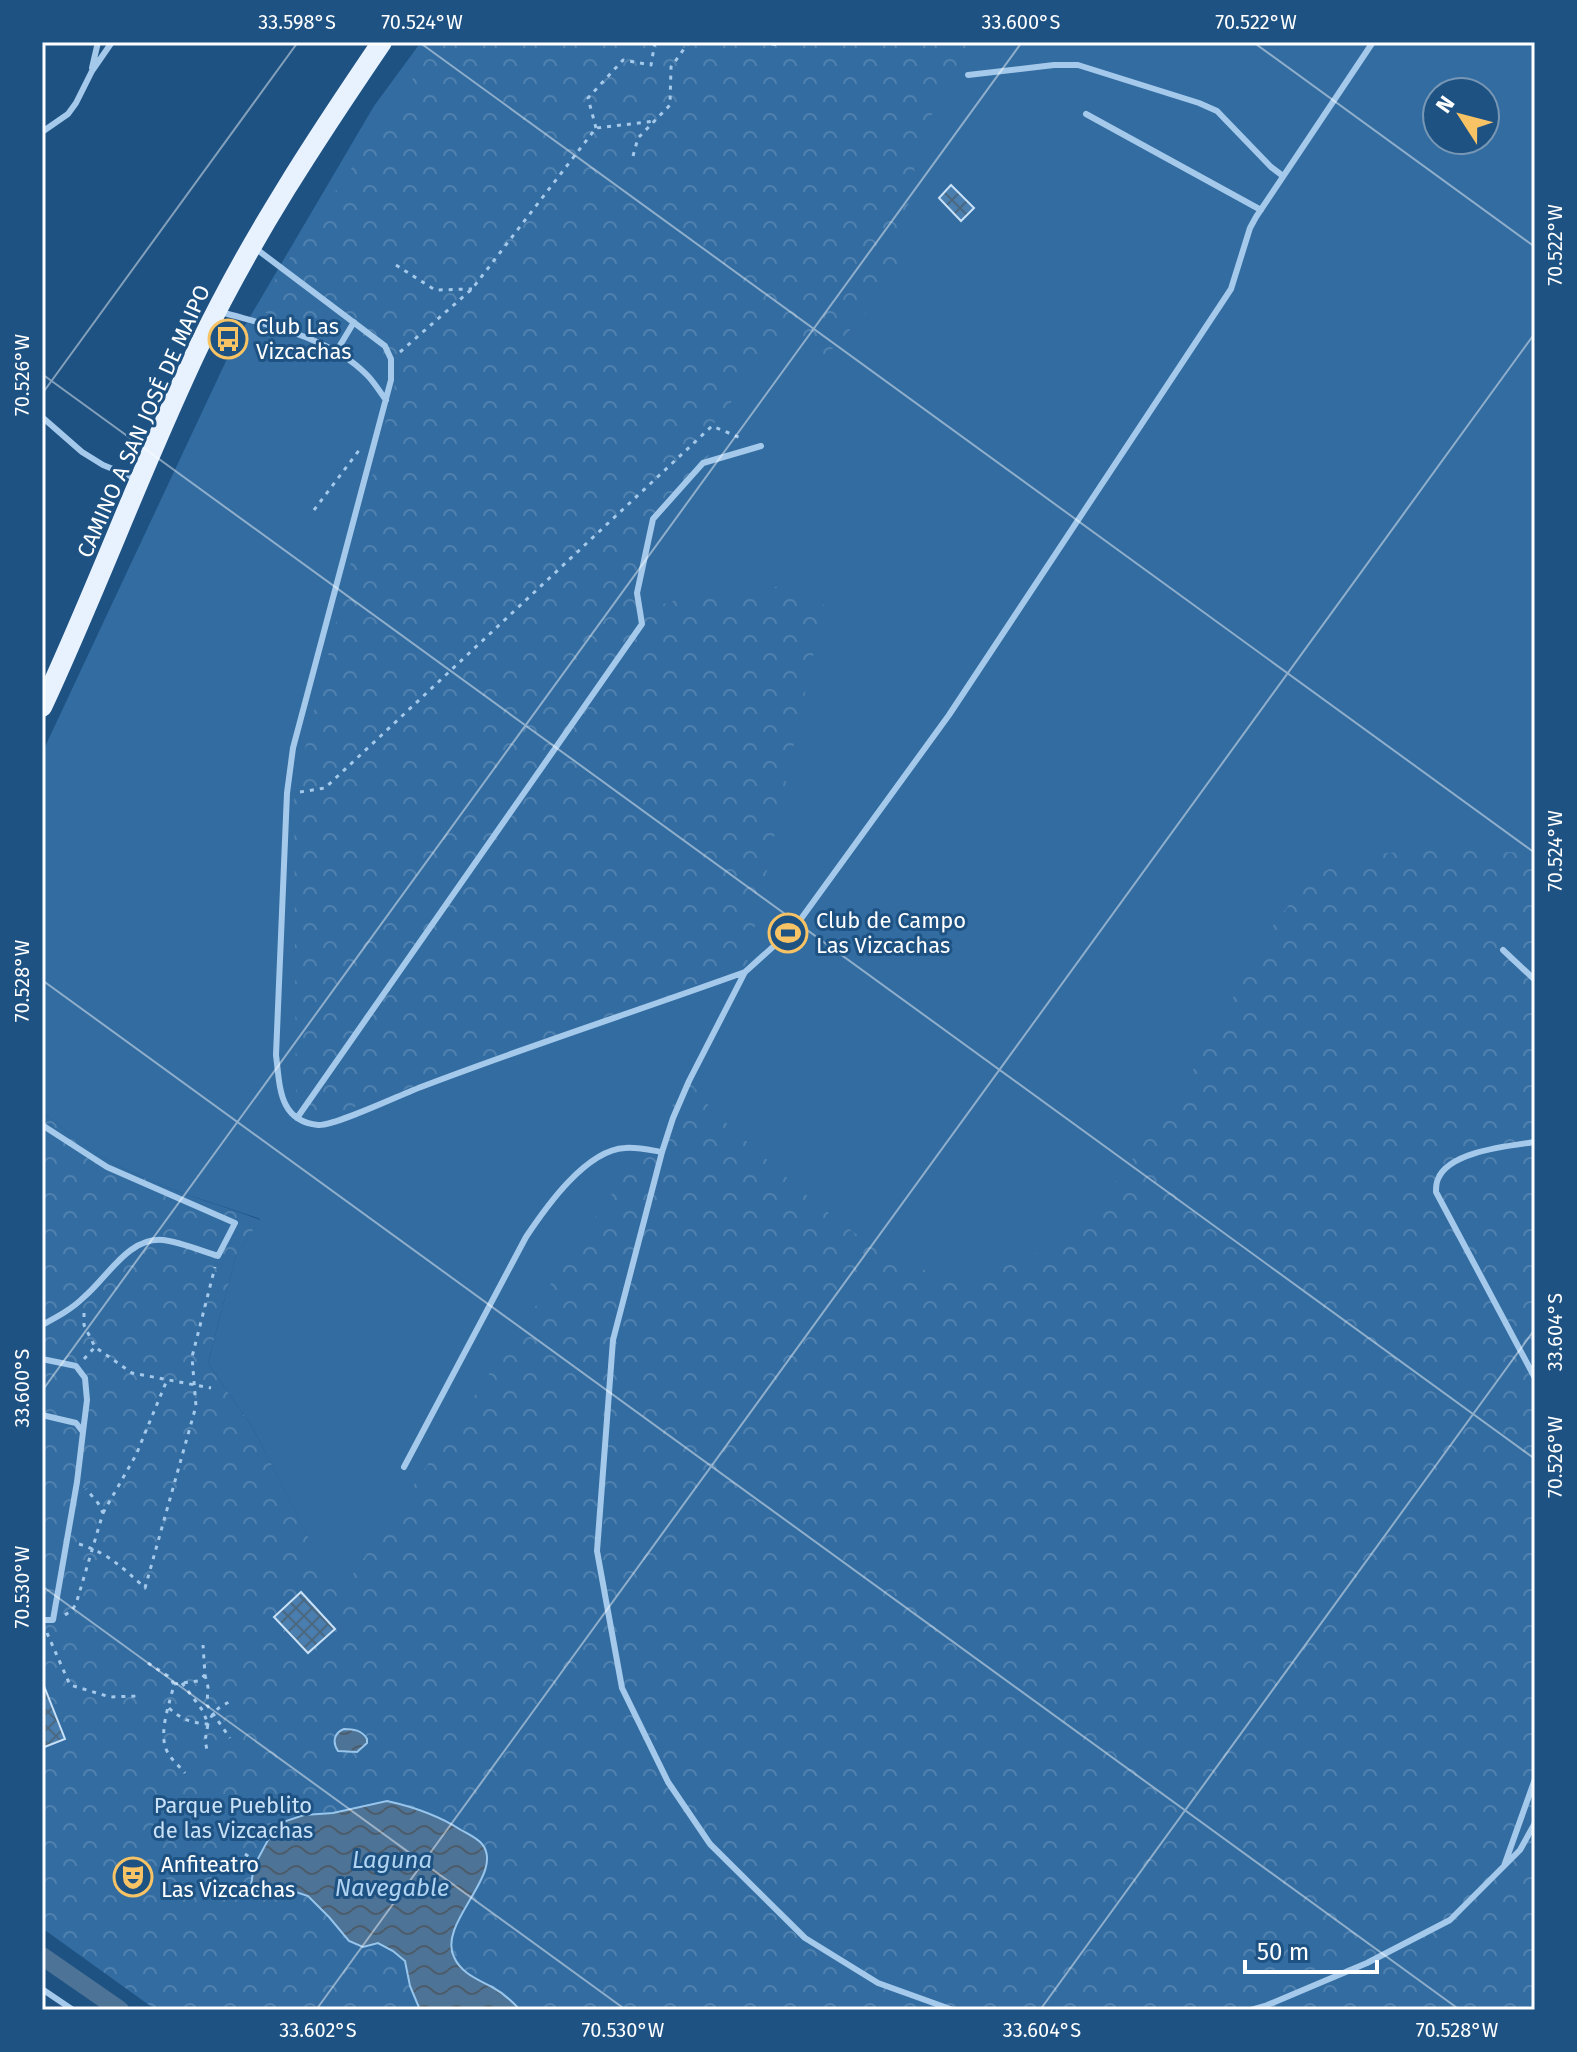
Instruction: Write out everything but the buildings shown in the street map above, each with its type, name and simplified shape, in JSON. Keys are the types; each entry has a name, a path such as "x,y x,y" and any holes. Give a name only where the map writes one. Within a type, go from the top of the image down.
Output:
{"main road":[{"name":"CAMINO A SAN JOSÉ DE MAIPO","path":"42,707 181,386 217,311 279,198 382,42"}],"lane":[{"path":"92,71 98,42"},
{"path":"42,132 68,114 112,42"},
{"path":"953,2010 878,1983 805,1938 710,1844 668,1782 622,1688 597,1551 613,1340 673,1118 745,972 795,927 949,715 1231,289 1250,228 1373,42"},
{"path":"968,75 1078,65 1199,103 1217,111 1283,176"},
{"path":"1086,114 1261,210"},
{"path":"252,246 385,346 391,359 391,380 386,400 293,748 287,793 276,1055 281,1097 286,1107 297,1118 321,1126 745,972"},
{"path":"217,311 325,345 368,375 386,400"},
{"path":"336,352 354,322"},
{"path":"42,417 82,452 103,465 141,480"},
{"path":"297,1118 642,624 637,593 653,519 703,463 761,446"},
{"path":"1503,950 1535,980"},
{"path":"42,1125 107,1167 235,1223 218,1256 162,1240 137,1245 85,1297 42,1325"},
{"path":"1535,1142 1474,1153 1447,1167 1438,1179 1436,1192 1535,1378"},
{"path":"404,1467 526,1237 568,1181 600,1156 624,1148 662,1152"},
{"path":"42,1359 76,1366 85,1378 87,1400 77,1482 53,1620 42,1621"},
{"path":"42,1415 76,1423 83,1432"},
{"path":"1503,1867 1535,1779"},
{"path":"1251,2010 1367,1963 1450,1920 1520,1850 1535,1823"},
{"path":"42,1989 73,2010"}],"path":[{"path":"596,128 588,98 623,60 651,65 655,42"},
{"path":"633,156 638,138 670,105 671,67 689,42"},
{"path":"752,42 780,45 781,42"},
{"path":"391,359 472,289 596,128 656,121"},
{"path":"396,265 435,290 472,289"},
{"path":"287,793 325,788 712,426 761,446"},
{"path":"314,510 360,448"},
{"path":"67,1540 93,1548 115,1560 145,1588 196,1406 192,1357 218,1256"},
{"path":"85,1297 84,1325 95,1347 132,1373 211,1388"},
{"path":"53,1620 72,1610 76,1604 103,1513 136,1455 167,1379"},
{"path":"77,1482 98,1503 103,1513"},
{"path":"42,1621 70,1685 110,1697 139,1696"},
{"path":"203,1645 207,1705 230,1738"},
{"path":"148,1663 168,1676 174,1684 163,1724 166,1751 185,1773"},
{"path":"174,1684 198,1681 205,1675"},
{"path":"182,1683 203,1711 208,1724"},
{"path":"208,1754 205,1741 212,1712 234,1700"},
{"path":"169,1708 181,1718 208,1724"},
{"path":"245,1854 261,1865"}],"green space":[{"name":"Club de Campo Las Vizcachas","path":"421,42 1535,42 1535,2010 338,1597 254,1430 208,1363 236,1255 260,1219 126,1170 91,1149 42,1112 42,753 234,344 374,106"},
{"path":"438,42 968,42 920,138 895,281 820,362 782,339 712,426 729,433 653,519 637,593 654,607 679,599 790,585 824,605 745,972 322,1118 296,1105 294,793 396,380 351,344 255,309"},
{"name":"Parque Pueblito de las Vizcachas","path":"1444,850 1535,853 1535,2010 156,2010 42,1928 42,1112 91,1149 126,1170 260,1220 236,1255 208,1363 254,1430 338,1596 689,1081 714,1112 805,1194 887,1255 927,1271 968,1275 1009,1265 1059,1244 1093,1214 1193,1070 1274,924 1303,887 1323,872 1350,859 1385,853"}],"water":[{"path":"344,1729 360,1732 367,1743 357,1752 338,1751 335,1738"},
{"name":"Laguna Navegable","path":"387,1801 435,1816 482,1844 487,1856 485,1869 455,1929 451,1944 457,1963 465,1971 500,1992 520,2010 420,2010 410,1986 405,1961 393,1951 378,1943 363,1947 349,1941 308,1896 287,1889 259,1893 251,1885 254,1866 268,1840 283,1822 304,1815 333,1813"}],"waterway":[{"path":"42,1956 120,2010"}],"place":[{"name":"Club Las Vizcachas","path":"228,339"},
{"name":"Club de Campo Las Vizcachas","path":"788,933"},
{"name":"Anfiteatro Las Vizcachas","path":"133,1877"}]}
